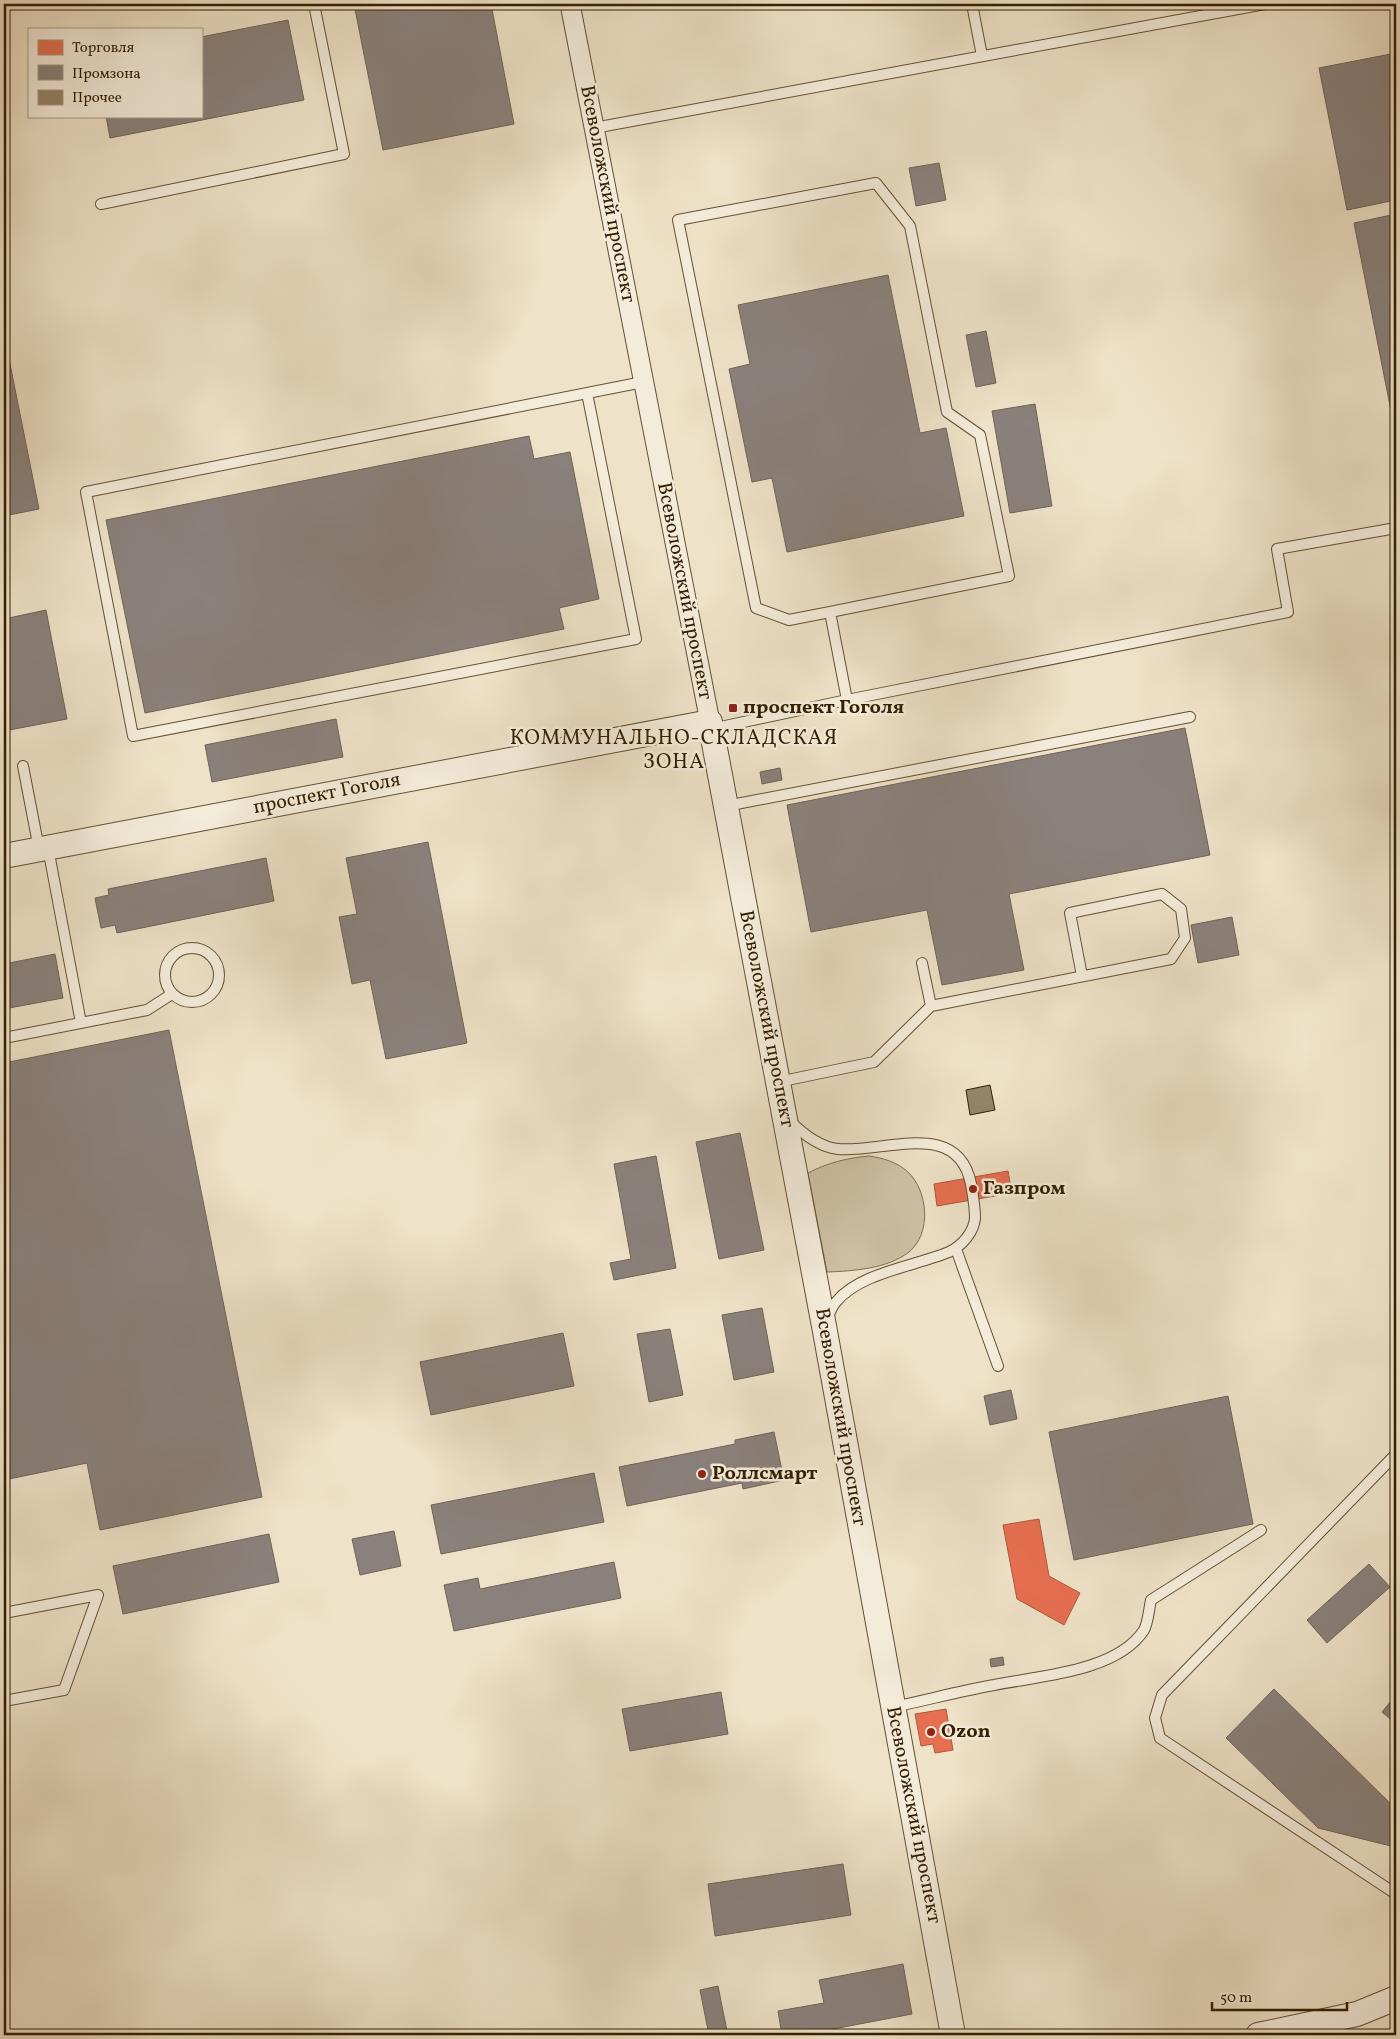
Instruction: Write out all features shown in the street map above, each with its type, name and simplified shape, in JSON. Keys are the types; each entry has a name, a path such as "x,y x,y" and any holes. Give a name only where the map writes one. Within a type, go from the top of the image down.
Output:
{"street":[{"name":"Всеволожский проспект","path":"570,4 711,726 824,1326 892,1707 954,2035"},
{"name":"проспект Гоголя","path":"4,856 711,726"},
{"path":"1258,2035 1357,2014 1396,1998"}],"lane":[{"path":"101,204 344,154 314,4"},
{"path":"972,4 982,56"},
{"path":"594,128 1264,4"},
{"path":"876,182 910,226 947,412 980,435 1009,576 830,612 789,620 756,608 678,220 876,182"},
{"path":"587,393 636,639 134,736 86,492 587,393 644,382"},
{"path":"711,726 1288,612 1277,549 1396,528"},
{"path":"830,612 847,700"},
{"path":"726,806 1190,717"},
{"path":"23,766 81,1023"},
{"path":"778,1082 874,1062 931,1006 1171,959 1185,938 1180,909 1162,894 1070,913 1082,976"},
{"path":"193,948 203,950 212,956 218,965 220,976 217,986 210,995 202,1001 191,1003 180,1000 172,994 166,985 164,974 167,964 173,955 182,949 193,948"},
{"path":"922,963 931,1006"},
{"path":"4,1038 147,1010 172,994"},
{"path":"784,1115 802,1133 819,1143 837,1149 922,1143 943,1146 958,1155 968,1171 975,1206 974,1223 969,1235 956,1249 928,1261 866,1280 848,1290 835,1302 824,1326"},
{"path":"956,1249 998,1366"},
{"path":"1396,1454 1162,1695 1155,1718 1160,1738 1396,1894"},
{"path":"892,1707 992,1685 1080,1669 1107,1659 1130,1644 1144,1629 1151,1600 1261,1530"},
{"path":"4,1613 98,1596 64,1690 4,1701"}],"shaded area":[{"path":"869,1156 895,1163 908,1172 915,1180 920,1190 925,1212 921,1234 909,1252 891,1262 859,1270 827,1272 808,1173 822,1166"}],"building: Торговля":[{"name":"Газпром","path":"1008,1171 1012,1193 937,1206 934,1184"},
{"path":"1039,1519 1049,1576 1080,1593 1064,1625 1017,1599 1003,1525"},
{"path":"946,1709 953,1750 935,1753 933,1744 921,1746 915,1714"}],"building: Промзона":[{"path":"354,4 491,4 514,124 383,150"},
{"path":"993,4 1021,4 995,9"},
{"path":"288,20 304,100 110,138 106,118 202,118 202,37"},
{"path":"1396,53 1396,200 1347,210 1319,68"},
{"path":"939,163 946,200 916,206 909,168"},
{"path":"1396,214 1396,436 1354,223"},
{"path":"888,275 920,433 946,428 964,516 787,552 772,478 752,482 729,369 750,364 738,305"},
{"path":"986,331 996,383 976,387 966,335"},
{"path":"4,334 39,509 4,516"},
{"path":"1035,404 1052,506 1010,513 992,411"},
{"path":"529,436 534,459 570,452 599,599 559,608 564,629 145,713 106,520"},
{"path":"46,610 67,719 4,731 4,619"},
{"path":"336,719 343,757 212,782 205,745"},
{"path":"1185,728 1210,855 1009,894 1024,970 942,985 927,910 811,932 787,805"},
{"path":"780,768 782,780 762,784 760,772"},
{"path":"428,842 467,1043 386,1059 370,980 352,984 339,917 357,914 346,858"},
{"path":"266,858 274,901 117,933 115,925 101,928 95,898 109,895 108,889"},
{"path":"1232,917 1239,955 1198,963 1191,925"},
{"path":"55,954 63,998 4,1009 4,964"},
{"path":"169,1030 262,1497 100,1530 87,1463 4,1480 4,1063"},
{"path":"740,1133 764,1250 719,1259 696,1142"},
{"path":"656,1156 676,1268 614,1280 610,1263 631,1259 614,1164"},
{"path":"762,1308 774,1372 734,1380 722,1315"},
{"path":"670,1329 683,1395 649,1402 637,1334"},
{"path":"563,1333 574,1386 431,1415 420,1362"},
{"path":"1011,1390 1017,1419 990,1425 984,1396"},
{"path":"1228,1396 1253,1524 1074,1560 1049,1432"},
{"name":"Роллсмарт","path":"774,1432 784,1480 743,1489 742,1483 627,1506 619,1467 735,1444 735,1440"},
{"path":"594,1473 604,1522 441,1554 431,1505"},
{"path":"394,1531 401,1566 360,1575 352,1539"},
{"path":"269,1534 279,1582 123,1614 113,1566"},
{"path":"614,1562 621,1598 454,1631 444,1585 478,1578 480,1589"},
{"path":"1369,1564 1390,1587 1327,1643 1307,1620"},
{"path":"1003,1657 1004,1665 991,1667 990,1659"},
{"path":"1274,1689 1396,1809 1395,1847 1318,1828 1226,1738"},
{"path":"721,1692 728,1734 630,1751 622,1709"},
{"path":"1396,1695 1396,1724 1382,1712"},
{"path":"843,1864 851,1915 715,1936 708,1884"},
{"path":"903,1964 912,2014 802,2035 782,2035 778,2011 824,2003 819,1980"},
{"path":"718,1986 727,2031 709,2035 700,1990"}],"building: Прочее":[{"path":"990,1085 995,1110 970,1115 966,1090"}],"place":[{"name":"проспект Гоголя","path":"733,708"},
{"name":"Газпром","path":"973,1189"},
{"name":"Роллсмарт","path":"702,1474"},
{"name":"Ozon","path":"931,1732"}],"district":[{"name":"КОММУНАЛЬНО-СКЛАДСКАЯ ЗОНА","path":"674,750"}]}
